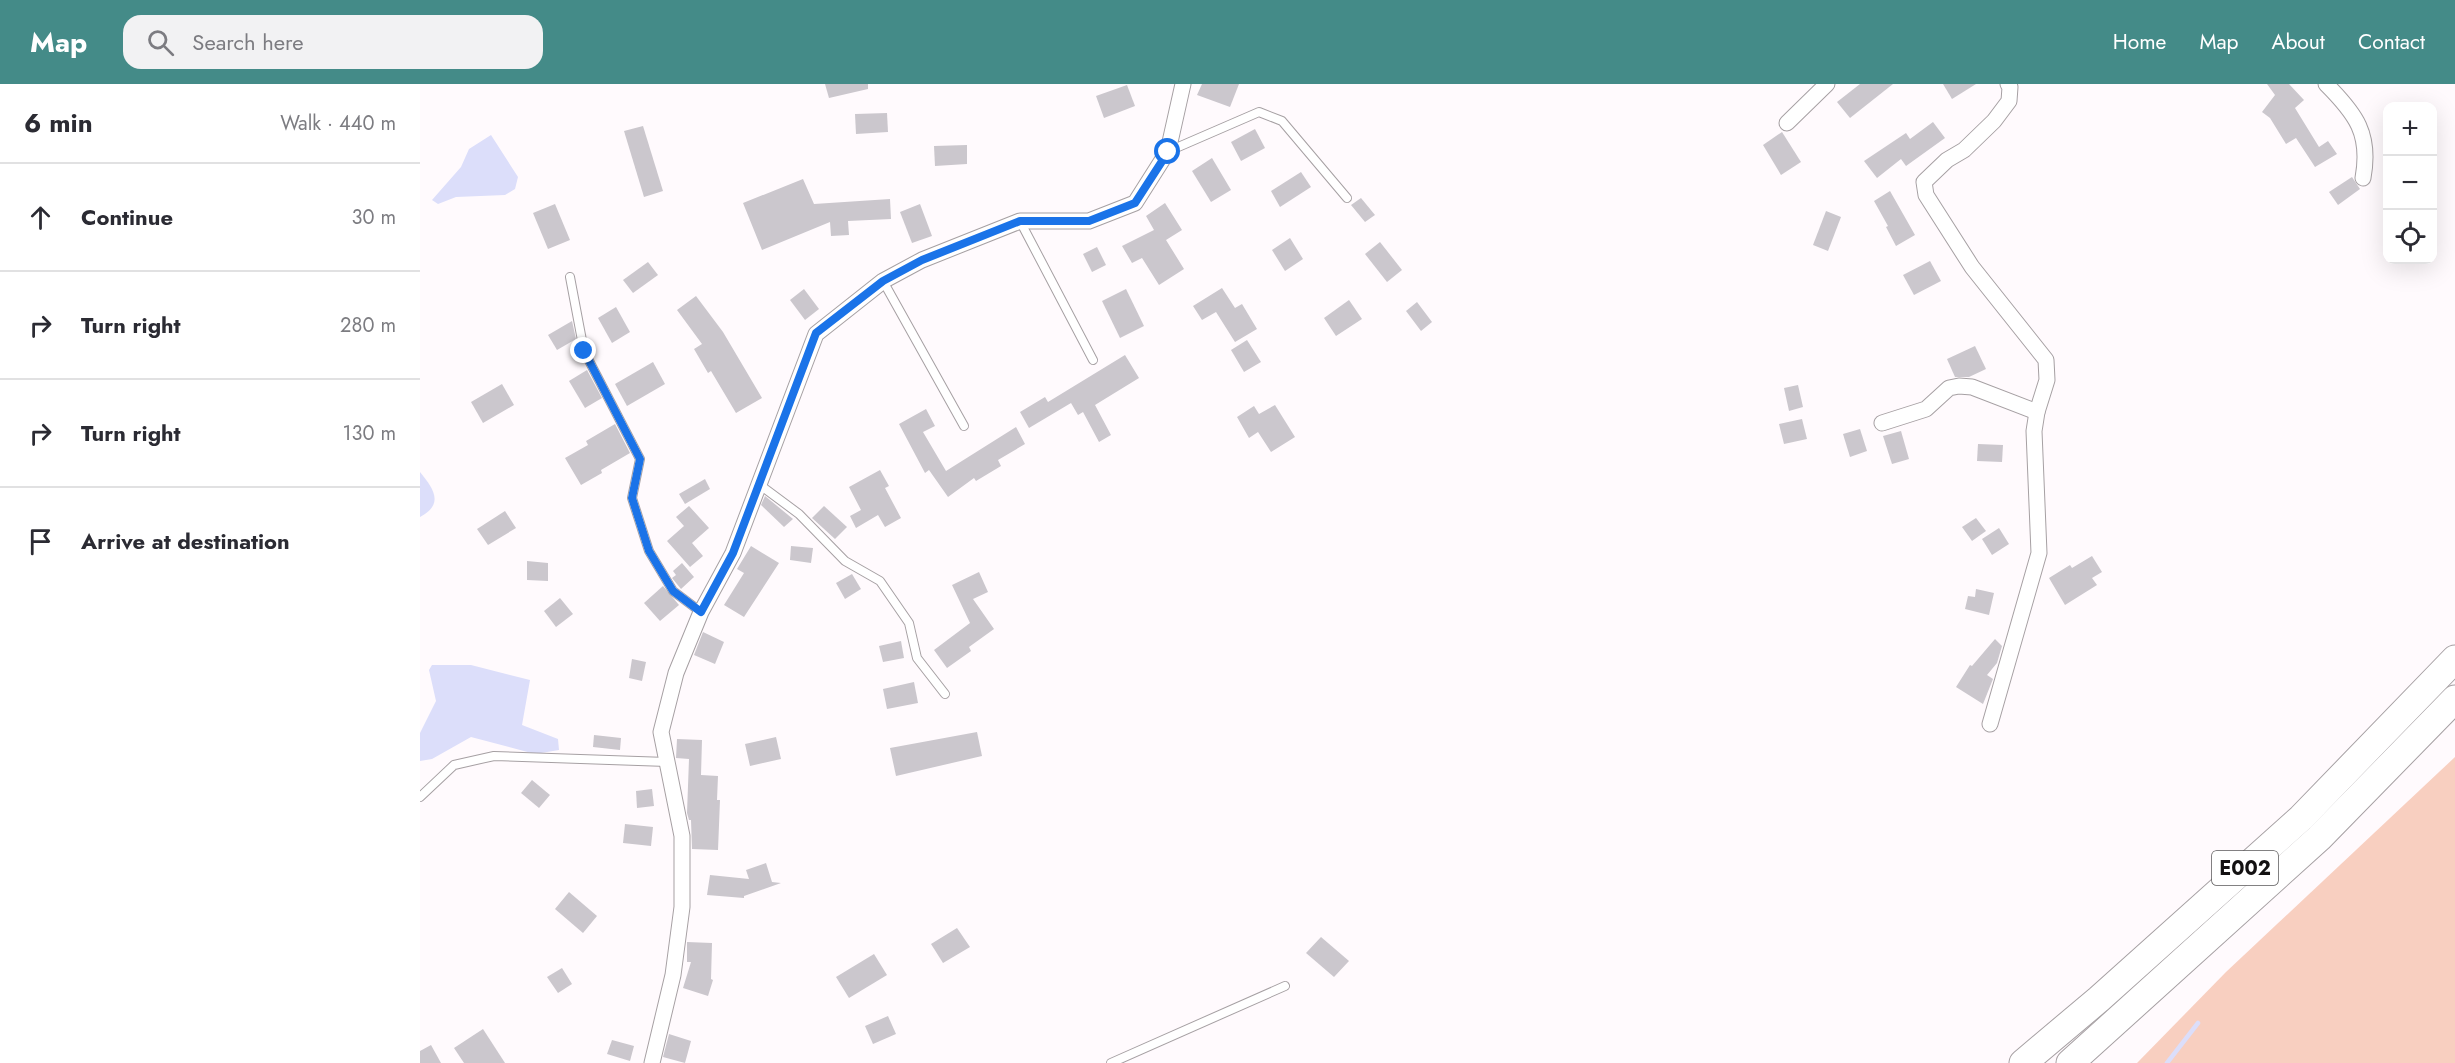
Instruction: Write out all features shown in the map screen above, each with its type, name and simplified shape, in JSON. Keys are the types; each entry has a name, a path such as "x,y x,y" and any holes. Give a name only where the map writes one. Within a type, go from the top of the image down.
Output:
{"highway":[{"name":"E002","path":"2022,1063 2099,999 2301,818 2455,659"},
{"name":"E002","path":"2070,1063 2319,838 2455,699"}],"street":[{"path":"652,1063 673,975 682,907 682,836 669,762 661,732 676,673 701,612 733,553 816,333 883,281 922,260 1020,221 1089,221 1135,203 1168,152 1183,84"},
{"path":"1787,123 1827,84"},
{"path":"1990,724 2039,553 2034,432 2037,412 2047,380 2046,360 1972,267 1926,195 1924,182 1947,160 1964,150 1994,121 2009,101 2010,87 2008,84"},
{"path":"2326,84 2349,111 2362,131 2366,160 2363,178"},
{"path":"1882,423 1926,409 1949,388 1959,386 1980,389 2037,412"}],"lane":[{"path":"1168,152 1259,112 1282,121 1347,198"},
{"path":"1020,221 1093,360"},
{"path":"570,278 584,351 640,459 632,498 649,551 673,591 701,612"},
{"path":"883,281 964,426"},
{"path":"760,485 799,514 845,561 880,581 909,623 917,658 945,694"},
{"path":"420,797 454,765 494,756 669,762"},
{"path":"1111,1063 1285,986"}],"shaded area":[{"path":"2455,757 2455,1063 2137,1063 2226,972"}],"water":[{"path":"491,135 518,177 515,189 505,195 456,197 438,204 432,200 461,167 469,149"},
{"path":"420,472 432,490 434,501 428,512 420,517"},
{"path":"432,665 471,665 530,680 522,725 558,739 559,750 535,754 471,737 432,759 420,761 420,733 436,701 429,670"}],"building":[{"path":"825,84 868,84 868,89 829,98"},
{"path":"1202,84 1239,84 1230,107 1197,95"},
{"path":"1860,84 1893,84 1850,118 1837,102"},
{"path":"1943,84 1976,84 1952,99"},
{"path":"2267,84 2289,84 2304,100 2295,108 2319,147 2328,141 2337,154 2315,167 2296,138 2286,144 2270,118 2262,112 2275,95"},
{"path":"1127,85 1135,106 1104,118 1096,96"},
{"path":"887,113 888,132 856,134 855,114"},
{"path":"1933,122 1945,138 1906,166 1901,159 1877,178 1864,161 1906,133 1910,139"},
{"path":"643,126 663,191 644,197 624,131"},
{"path":"1255,129 1265,148 1241,161 1231,142"},
{"path":"1782,132 1801,162 1781,175 1763,145"},
{"path":"967,145 967,164 935,166 934,146"},
{"path":"1212,158 1231,190 1211,202 1192,171"},
{"path":"1301,172 1311,187 1280,207 1271,191"},
{"path":"2352,177 2360,189 2338,205 2329,192"},
{"path":"803,179 814,204 890,199 891,219 848,221 849,235 831,236 830,222 762,250 743,203"},
{"path":"1890,191 1915,235 1896,246 1874,201"},
{"path":"1361,198 1375,215 1365,222 1351,205"},
{"path":"1165,203 1182,230 1166,240 1184,269 1159,285 1142,258 1132,263 1122,246 1154,230 1146,216"},
{"path":"555,204 570,240 548,249 533,213"},
{"path":"920,204 932,236 912,243 900,212"},
{"path":"1826,211 1841,217 1828,251 1813,245"},
{"path":"1290,238 1303,259 1285,271 1272,250"},
{"path":"1380,242 1402,270 1387,282 1365,254"},
{"path":"1097,247 1106,265 1092,272 1083,254"},
{"path":"1930,261 1941,281 1914,295 1903,275"},
{"path":"648,262 658,275 633,293 623,280"},
{"path":"1222,288 1235,308 1242,304 1257,329 1235,342 1216,312 1202,320 1193,306"},
{"path":"804,289 819,309 805,320 790,300"},
{"path":"1126,289 1144,326 1120,338 1102,301"},
{"path":"696,296 723,332 762,398 736,413 711,371 708,373 694,349 702,344 677,310"},
{"path":"1349,300 1362,319 1336,336 1324,318"},
{"path":"1417,302 1432,322 1421,331 1406,311"},
{"path":"616,307 630,332 612,343 598,318"},
{"path":"572,321 576,339 557,350 548,335"},
{"path":"1247,340 1261,362 1244,372 1231,350"},
{"path":"1975,346 1986,369 1969,377 1955,377 1947,359"},
{"path":"1125,355 1139,378 1095,405 1111,435 1099,442 1083,412 1078,415 1071,403 1029,428 1020,412 1045,397 1048,402"},
{"path":"653,362 665,384 627,406 615,384"},
{"path":"587,370 602,398 585,408 569,381"},
{"path":"502,384 514,405 483,423 471,402"},
{"path":"1798,385 1803,407 1789,411 1784,388"},
{"path":"1275,405 1295,437 1271,452 1258,432 1249,438 1237,417 1254,406 1259,414"},
{"path":"926,409 935,426 923,432 946,471 1016,427 1025,444 998,460 1001,466 976,481 974,478 948,497 929,470 925,473 899,424"},
{"path":"1802,419 1807,439 1784,444 1779,424"},
{"path":"615,424 630,453 581,485 565,458 588,445 586,441"},
{"path":"1860,429 1867,451 1850,457 1843,434"},
{"path":"1901,431 1909,459 1892,464 1883,436"},
{"path":"1978,444 2003,445 2002,462 1977,461"},
{"path":"880,470 889,486 885,488 901,518 885,527 878,515 856,528 850,516 861,510 849,487"},
{"path":"705,479 710,489 685,504 679,494"},
{"path":"765,496 793,519 784,527 761,505"},
{"path":"689,506 709,528 692,543 703,556 690,567 667,541 684,526 676,517"},
{"path":"824,506 847,527 835,539 812,518"},
{"path":"505,511 516,528 488,545 477,529"},
{"path":"1976,518 1986,531 1972,541 1962,527"},
{"path":"1999,528 2009,544 1992,555 1982,539"},
{"path":"751,546 779,563 744,617 724,605 744,573 737,569"},
{"path":"791,546 813,548 811,563 790,560"},
{"path":"2092,556 2102,572 2092,578 2097,585 2065,605 2049,578 2070,565 2072,568"},
{"path":"527,561 548,563 548,581 527,580"},
{"path":"682,563 694,577 681,589 672,578 676,575 673,571"},
{"path":"979,572 988,592 973,599 994,629 969,647 971,651 947,668 934,650 970,623 952,585"},
{"path":"852,574 861,589 845,599 836,583"},
{"path":"663,586 679,605 660,621 644,603"},
{"path":"1976,589 1994,593 1989,615 1965,609 1968,596 1975,597"},
{"path":"560,598 573,614 556,627 544,611"},
{"path":"703,632 724,642 715,664 694,655"},
{"path":"1995,639 2002,646 1997,663 1987,675 1993,679 1983,704 1956,687 1970,665 1972,666"},
{"path":"901,641 904,658 883,662 879,646"},
{"path":"632,659 646,662 642,681 629,678"},
{"path":"914,682 918,703 887,709 883,689"},
{"path":"977,732 982,756 896,776 890,748"},
{"path":"594,735 621,738 620,750 593,747"},
{"path":"776,737 781,759 750,766 745,744"},
{"path":"677,739 702,740 701,775 718,776 717,800 720,800 718,850 692,849 691,820 687,813 689,759 676,758"},
{"path":"532,780 550,795 539,808 521,793"},
{"path":"652,789 654,806 637,808 636,791"},
{"path":"625,824 653,827 651,846 623,843"},
{"path":"766,863 772,882 781,883 744,896 744,898 707,895 710,875 749,879 746,870"},
{"path":"569,892 597,916 583,933 555,909"},
{"path":"957,928 970,947 943,963 931,944"},
{"path":"1321,937 1349,961 1334,977 1306,953"},
{"path":"687,942 712,943 711,979 713,980 708,996 683,988 691,962 687,962"},
{"path":"874,954 887,975 849,998 836,977"},
{"path":"562,968 572,984 558,993 547,977"},
{"path":"888,1016 896,1034 873,1044 865,1026"},
{"path":"483,1029 505,1063 464,1063 454,1048"},
{"path":"669,1034 691,1041 685,1063 663,1057"},
{"path":"612,1040 634,1046 630,1061 607,1054"},
{"path":"431,1045 441,1063 420,1063 420,1051"}],"waterway":[{"path":"2167,1063 2198,1023"}],"route":[{"path":"584,351 640,459 632,498 649,551 673,591 701,612 733,553 816,333 883,281 922,260 1020,221 1089,221 1135,203 1168,152"}]}
